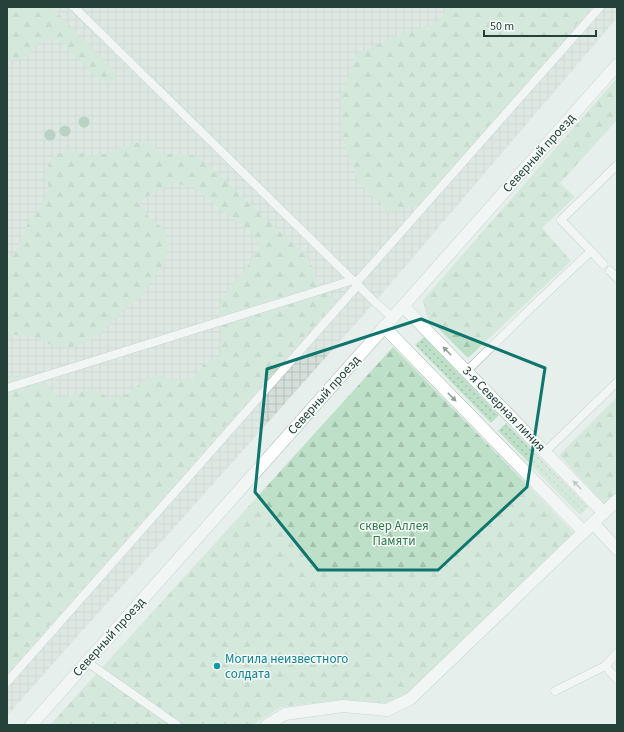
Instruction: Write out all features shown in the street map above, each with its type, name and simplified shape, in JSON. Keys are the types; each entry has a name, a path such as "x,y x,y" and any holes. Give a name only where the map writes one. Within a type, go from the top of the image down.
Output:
{"street":[{"name":"Северный проезд","path":"31,725 617,65"},
{"name":"3-я Северная линия","path":"403,306 604,513"},
{"path":"384,327 584,532"},
{"path":"267,725 285,714 343,706 388,710 410,699 617,500"},
{"path":"593,523 617,549"}],"lane":[{"path":"74,7 392,318"},
{"path":"7,682 600,7"},
{"path":"603,264 561,220 617,165"},
{"path":"467,371 591,251"},
{"path":"610,271 617,278"},
{"path":"7,388 356,283"},
{"path":"545,452 617,382"},
{"path":"555,691 605,666 617,653"},
{"path":"87,662 177,725"},
{"path":"605,666 617,679"}],"highlighted area":[{"path":"421,319 545,368 527,487 438,570 318,570 255,492 267,369"}],"shaded area":[{"path":"7,7 617,7 617,18 375,302 7,716"}],"green space":[{"path":"7,7 51,7 117,74 114,79 108,82 99,79 57,38 38,43 27,57 9,61 7,59"},
{"path":"447,7 592,7 421,203 389,213 358,182 343,140 341,96 356,55 398,35 439,22"},
{"path":"617,78 617,120 560,183 575,197 542,228 571,261 468,358 427,317 423,300"},
{"path":"148,141 163,154 181,154 200,157 308,258 321,288 336,301 7,673 7,374 12,377 31,375 46,386 59,399 95,389 110,399 128,394 142,382 158,374 174,380 193,379 203,365 220,356 223,338 218,320 221,300 244,272 259,247 250,230 233,219 193,187 174,183 139,201 148,217 163,228 169,245 164,263 142,295 127,307 100,334 84,344 67,348 48,344 32,336 13,335 7,340 7,259 13,256 22,239 29,220 42,206 49,189 45,172 53,155 71,150 90,156 109,153 130,144"},
{"path":"424,337 499,415 491,423 415,345"},
{"name":"сквер Аллея Памяти","path":"393,347 575,534 411,693 384,704 342,700 281,707 253,725 135,725 132,723 130,725 50,725"},
{"path":"617,397 617,494 605,505 559,455"},
{"path":"506,423 588,507 580,515 498,431"}],"place":[{"name":"Могила неизвестного солдата","path":"217,666"}]}
